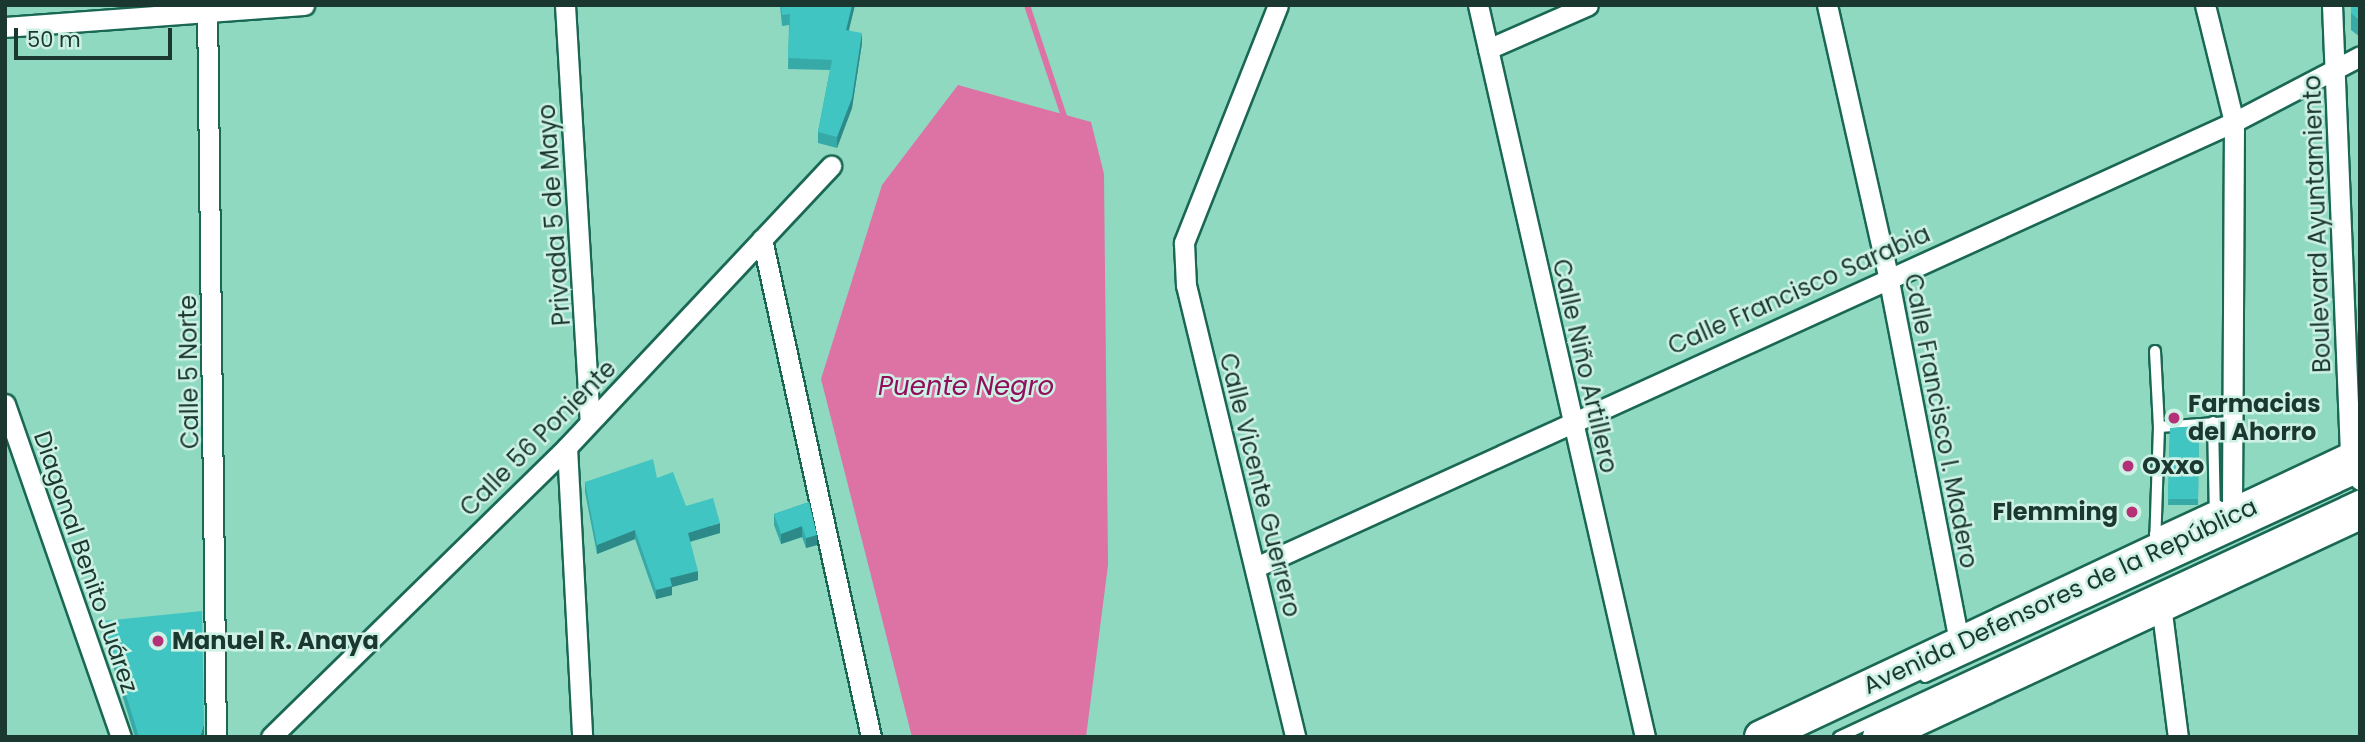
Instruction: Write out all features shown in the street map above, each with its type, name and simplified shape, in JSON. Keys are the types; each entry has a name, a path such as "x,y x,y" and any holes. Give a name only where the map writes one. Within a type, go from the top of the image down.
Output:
{"main road":[{"name":"Avenida Defensores de la República","path":"1761,737 2223,511 2358,474"},
{"name":"Avenida Defensores de la República","path":"1879,737 2360,513"}],"street":[{"path":"5,27 207,8 304,5"},
{"name":"Privada 5 de Mayo","path":"565,5 590,422"},
{"name":"Calle Vicente Guerrero","path":"1278,5 1184,243 1186,285 1295,737"},
{"name":"Calle Niño Artillero","path":"1478,5 1645,737"},
{"path":"1488,49 1588,5"},
{"name":"Calle Francisco I. Madero","path":"1827,5 1888,276 1959,642"},
{"path":"2205,5 2234,122 2222,422 2223,511"},
{"name":"Boulevard Ayuntamiento","path":"2332,5 2358,474"},
{"name":"Calle 5 Norte","path":"207,8 216,737"},
{"name":"Calle Francisco Sarabia","path":"1256,567 1888,276 2234,122 2360,56"},
{"name":"Calle 56 Poniente","path":"271,737 567,447 831,166"},
{"path":"762,239 871,737"},
{"name":"Diagonal Benito Juárez","path":"5,404 12,446 121,737"},
{"path":"567,447 582,737"},
{"path":"2161,605 2178,737"}],"lane":[{"path":"2155,351 2159,427 2155,542"},
{"path":"2159,427 2222,422"},
{"path":"1908,685 2358,474"},
{"path":"1839,737 2358,474"}],"water":[{"name":"Puente Negro","path":"958,85 1091,122 1104,174 1108,565 1086,737 912,737 821,379 882,185"}],"building":[{"path":"781,5 852,5 846,30 862,33 852,98 837,137 818,132 832,60 788,58 790,14 782,15"},
{"path":"2351,5 2360,5 2360,21 2351,13"},
{"path":"2199,426 2198,499 2168,499 2170,428"},
{"path":"653,459 657,478 673,472 686,506 713,498 720,523 688,533 698,571 670,578 672,586 656,590 635,530 597,545 585,482"},
{"path":"809,502 817,535 806,538 802,526 781,534 774,514"},
{"path":"202,611 204,724 200,737 139,737 103,621"}],"waterway":[{"path":"1027,5 1066,122"}],"place":[{"name":"Farmacias del Ahorro","path":"2174,418"},
{"name":"Oxxo","path":"2128,466"},
{"name":"Flemming","path":"2132,512"},
{"name":"Manuel R. Anaya","path":"158,641"}]}
